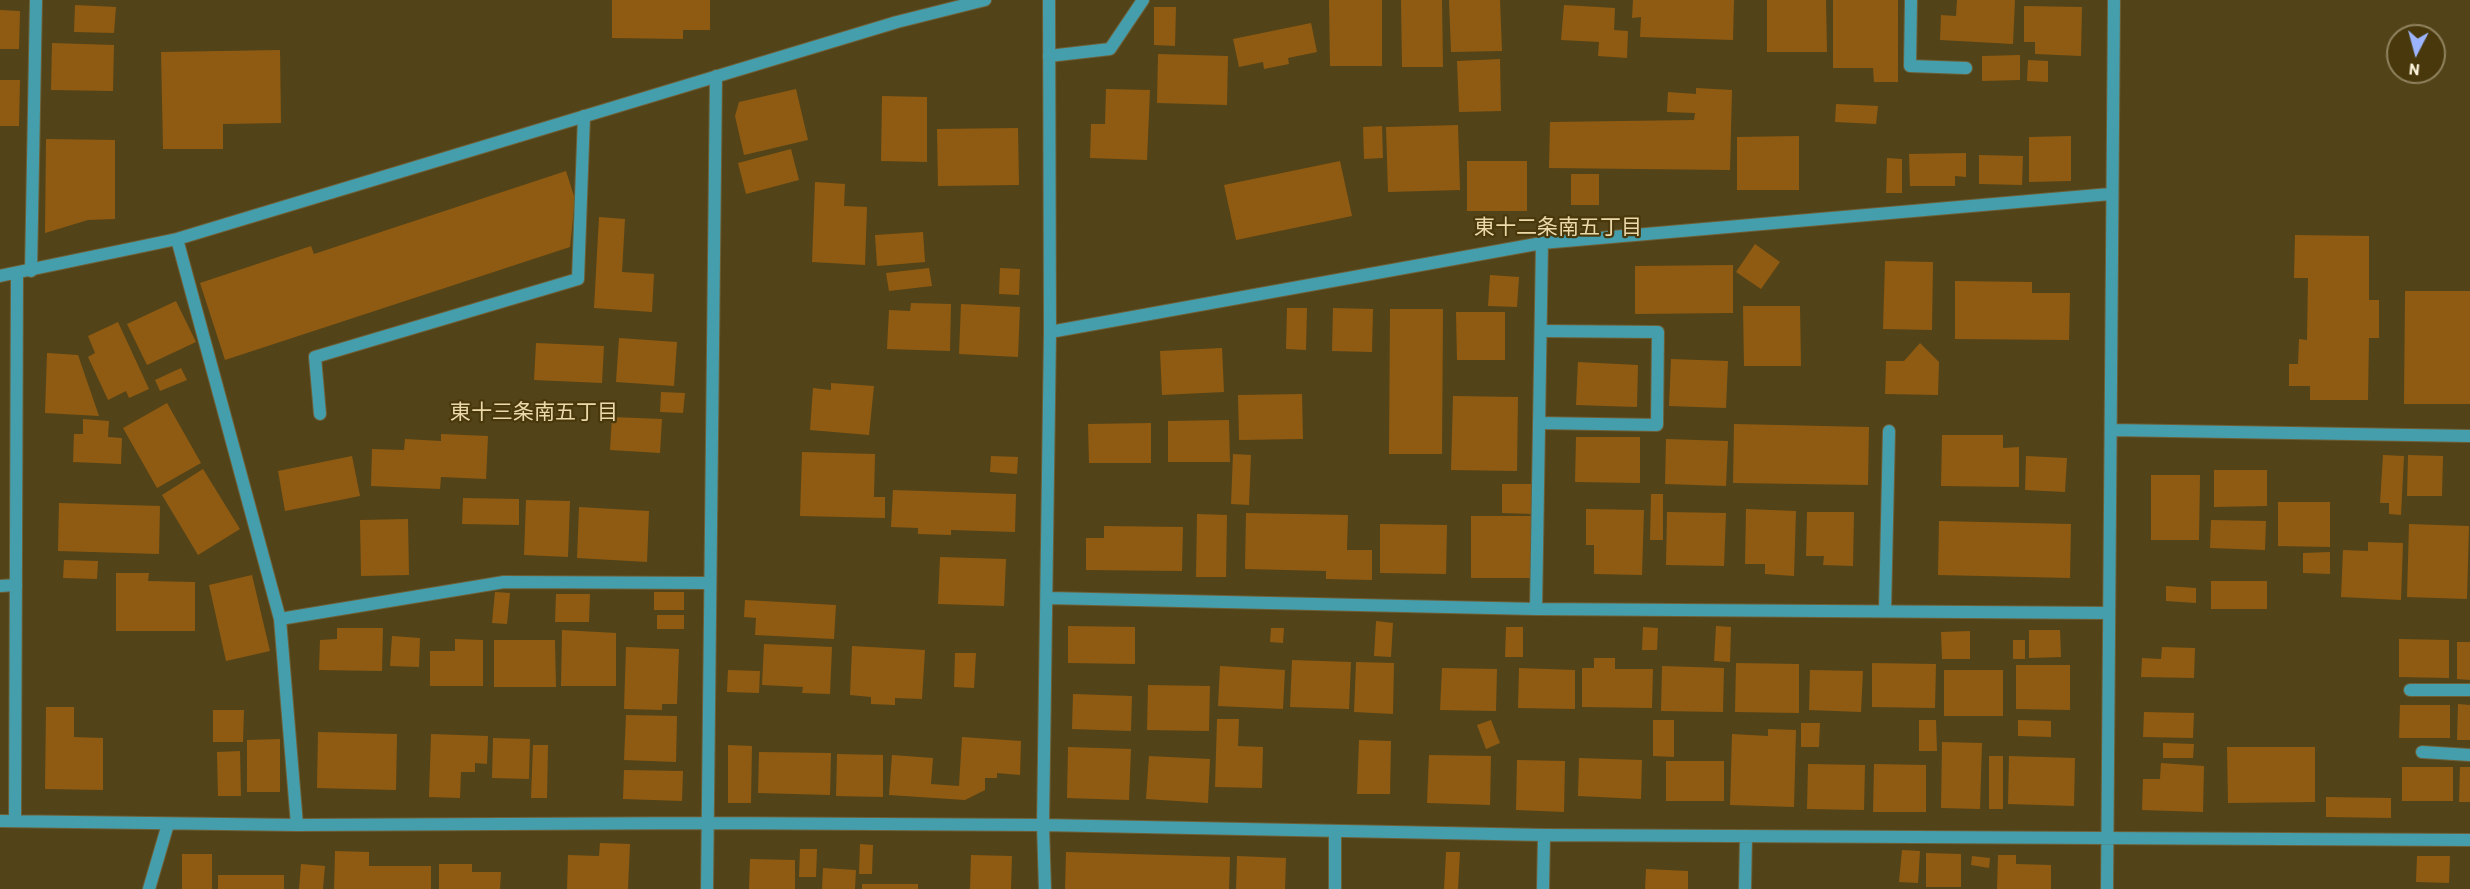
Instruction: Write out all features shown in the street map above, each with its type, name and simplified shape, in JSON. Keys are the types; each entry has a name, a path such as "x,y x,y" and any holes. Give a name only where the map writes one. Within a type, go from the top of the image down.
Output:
{"street":[{"path":"31,271 36,0"},
{"path":"0,276 177,239 897,22 985,0"},
{"path":"1045,889 1043,825 1050,332 1049,0"},
{"path":"1049,56 1110,49 1143,0"},
{"path":"1911,0 1910,66 1966,68"},
{"path":"2106,889 2111,430 2110,194 2114,0"},
{"path":"707,889 708,583 716,76"},
{"path":"320,414 315,357 578,279 584,116"},
{"path":"1050,332 1542,243 2110,194"},
{"path":"177,239 280,619 297,825"},
{"path":"1536,609 1542,243"},
{"path":"15,821 17,273"},
{"path":"1539,423 1657,424 1658,332 1541,331"},
{"path":"2111,430 2470,436"},
{"path":"1885,611 1889,431"},
{"path":"280,619 504,582 708,583"},
{"path":"0,586 16,585"},
{"path":"1048,598 1536,609 2109,613"},
{"path":"2410,690 2470,690"},
{"path":"2422,752 2470,755"},
{"path":"0,821 297,825 707,823 1043,825 1544,835 2106,836 2470,840"},
{"path":"149,889 168,824"},
{"path":"1335,832 1335,889"},
{"path":"1544,835 1544,889"},
{"path":"1746,836 1746,889"}],"building":[{"path":"612,0 710,0 710,30 683,30 683,39 612,38"},
{"path":"1329,0 1382,0 1382,66 1330,66"},
{"path":"1401,0 1442,0 1443,67 1402,67"},
{"path":"1449,0 1500,0 1502,51 1451,52"},
{"path":"1633,0 1734,0 1733,40 1640,37 1641,17 1632,18"},
{"path":"1767,0 1826,0 1827,52 1767,52"},
{"path":"1833,0 1898,0 1898,82 1874,82 1873,68 1833,68"},
{"path":"1957,0 2015,0 2013,44 1940,40 1941,15 1956,16"},
{"path":"75,5 116,7 114,33 74,32"},
{"path":"1564,5 1615,8 1614,30 1628,31 1627,58 1598,56 1599,42 1561,40"},
{"path":"2024,6 2082,7 2081,56 2035,54 2035,42 2024,42"},
{"path":"1154,7 1176,7 1175,46 1154,45"},
{"path":"0,10 20,11 19,49 0,49"},
{"path":"1311,23 1317,52 1288,58 1289,64 1264,69 1263,62 1239,67 1233,39"},
{"path":"52,43 114,45 113,91 51,90"},
{"path":"280,50 281,123 223,124 223,149 163,149 161,52"},
{"path":"1158,54 1228,56 1227,105 1157,103"},
{"path":"2020,55 2020,80 1982,81 1982,56"},
{"path":"1500,59 1501,111 1459,112 1457,61"},
{"path":"2028,60 2048,61 2048,82 2027,81"},
{"path":"0,80 20,80 19,126 0,126"},
{"path":"1696,88 1732,90 1730,170 1549,168 1550,122 1694,120 1695,113 1667,112 1668,92 1696,94"},
{"path":"796,89 808,140 744,155 735,116 739,102"},
{"path":"1106,89 1150,90 1147,160 1090,158 1091,124 1105,124"},
{"path":"882,96 927,97 927,162 881,161"},
{"path":"1836,104 1878,106 1876,124 1835,122"},
{"path":"1458,125 1460,190 1388,192 1386,127"},
{"path":"1382,126 1383,158 1364,159 1363,127"},
{"path":"1018,128 1019,185 938,186 937,129"},
{"path":"1799,136 1799,190 1737,190 1737,137"},
{"path":"2071,136 2071,181 2029,182 2029,137"},
{"path":"46,139 115,140 115,219 88,220 45,233"},
{"path":"791,149 799,180 746,194 738,163"},
{"path":"1966,153 1966,177 1955,176 1955,186 1910,186 1909,154"},
{"path":"1979,155 2023,156 2022,185 1979,184"},
{"path":"1887,158 1902,159 1902,193 1886,193"},
{"path":"1340,161 1352,216 1236,240 1224,185"},
{"path":"1467,161 1527,161 1527,211 1467,211"},
{"path":"566,171 575,199 570,247 225,360 200,283 311,246 314,254"},
{"path":"1571,174 1599,174 1599,205 1571,205"},
{"path":"815,182 845,184 844,206 867,207 865,265 812,262"},
{"path":"599,217 625,219 622,272 654,274 652,312 594,308"},
{"path":"923,232 925,262 877,266 875,235"},
{"path":"2295,235 2369,236 2369,300 2379,300 2379,338 2369,338 2368,400 2310,400 2310,386 2289,386 2289,364 2298,364 2299,339 2307,340 2308,278 2294,278"},
{"path":"1755,244 1780,262 1761,289 1736,272"},
{"path":"1885,261 1933,262 1932,330 1883,329"},
{"path":"1733,265 1733,313 1635,314 1635,266"},
{"path":"929,268 932,286 889,291 886,273"},
{"path":"1000,268 1020,269 1019,295 999,294"},
{"path":"1490,275 1519,277 1517,307 1488,306"},
{"path":"1955,281 2032,282 2032,293 2070,293 2069,340 1955,339"},
{"path":"2405,291 2470,291 2470,404 2404,404"},
{"path":"176,301 196,342 147,365 127,324"},
{"path":"911,303 951,304 950,351 887,349 889,310 910,311"},
{"path":"961,304 1020,307 1018,357 959,354"},
{"path":"1743,306 1800,306 1801,366 1744,366"},
{"path":"1287,308 1307,308 1306,350 1286,349"},
{"path":"1333,308 1373,309 1372,352 1332,351"},
{"path":"1390,309 1443,309 1442,454 1389,454"},
{"path":"1456,312 1505,312 1505,360 1457,360"},
{"path":"118,322 149,389 129,398 126,391 108,400 88,357 95,353 88,336"},
{"path":"619,338 677,342 674,386 616,382"},
{"path":"536,343 604,346 602,383 534,380"},
{"path":"1920,343 1939,362 1938,395 1885,394 1886,361 1904,361"},
{"path":"1222,348 1224,392 1162,395 1160,351"},
{"path":"47,353 78,355 99,416 45,413"},
{"path":"1671,359 1728,361 1726,408 1669,406"},
{"path":"1578,362 1638,365 1637,407 1576,405"},
{"path":"181,368 187,380 160,391 155,380"},
{"path":"831,383 874,386 869,435 810,430 813,388 831,390"},
{"path":"661,392 685,393 683,413 660,412"},
{"path":"1302,394 1303,439 1239,440 1238,395"},
{"path":"1453,396 1518,397 1517,471 1451,470"},
{"path":"167,403 201,463 157,488 123,428"},
{"path":"612,417 662,419 660,453 610,450"},
{"path":"83,419 109,421 108,437 122,438 121,464 73,462 74,434 83,434"},
{"path":"1229,420 1230,462 1168,462 1168,421"},
{"path":"1151,423 1151,463 1089,463 1088,424"},
{"path":"1734,424 1869,427 1868,485 1733,483"},
{"path":"441,434 488,436 486,479 441,477 440,489 371,486 372,449 404,450 405,439 441,441"},
{"path":"1942,435 2003,435 2003,448 2019,447 2019,487 1941,486"},
{"path":"1576,437 1640,437 1640,483 1575,482"},
{"path":"1666,439 1728,441 1726,486 1665,484"},
{"path":"802,452 875,454 874,497 885,497 885,518 800,516"},
{"path":"1233,454 1251,455 1249,505 1231,504"},
{"path":"2383,455 2404,456 2401,515 2389,514 2389,503 2380,503"},
{"path":"2408,455 2443,456 2442,496 2407,496"},
{"path":"352,456 360,496 285,511 278,471"},
{"path":"991,456 1018,457 1017,474 990,472"},
{"path":"2026,456 2067,458 2065,492 2025,490"},
{"path":"203,469 240,529 198,555 162,495"},
{"path":"2214,470 2267,470 2267,506 2214,507"},
{"path":"2151,475 2200,475 2199,540 2151,540"},
{"path":"1502,484 1534,484 1533,514 1502,513"},
{"path":"893,490 1016,494 1015,532 951,530 951,535 918,534 918,528 891,527"},
{"path":"1651,494 1663,494 1663,540 1650,540"},
{"path":"463,498 519,499 519,525 462,524"},
{"path":"526,500 570,501 568,557 524,555"},
{"path":"2278,502 2330,502 2330,547 2278,546"},
{"path":"59,503 160,506 159,554 58,551"},
{"path":"579,507 649,511 647,562 577,558"},
{"path":"1586,509 1644,510 1642,575 1594,574 1594,545 1586,545"},
{"path":"1746,509 1796,511 1794,576 1765,574 1765,564 1745,564"},
{"path":"1667,512 1726,513 1724,566 1666,565"},
{"path":"1807,512 1854,512 1853,566 1823,565 1824,556 1806,556"},
{"path":"1246,513 1348,515 1347,550 1372,550 1372,580 1326,579 1326,571 1245,569"},
{"path":"1197,514 1227,515 1226,577 1196,577"},
{"path":"1471,516 1532,516 1531,578 1471,578"},
{"path":"408,519 409,575 361,576 360,520"},
{"path":"2211,520 2266,521 2265,550 2210,548"},
{"path":"1939,521 2071,524 2070,578 1938,575"},
{"path":"1380,524 1447,525 1446,574 1380,573"},
{"path":"2409,524 2469,526 2467,599 2407,597"},
{"path":"1104,526 1183,527 1182,571 1086,570 1086,538 1104,538"},
{"path":"2368,542 2403,543 2401,600 2341,597 2343,550 2368,551"},
{"path":"2330,552 2330,574 2303,573 2303,553"},
{"path":"940,557 1006,559 1004,606 938,604"},
{"path":"64,560 98,561 97,579 63,578"},
{"path":"116,573 149,573 148,581 195,582 195,631 116,631"},
{"path":"252,575 270,651 226,661 209,585"},
{"path":"2211,581 2267,581 2267,609 2211,609"},
{"path":"2166,586 2196,588 2196,603 2166,601"},
{"path":"495,592 510,593 507,624 492,623"},
{"path":"654,592 684,592 684,610 654,610"},
{"path":"556,594 590,594 589,622 555,622"},
{"path":"745,600 836,605 834,639 755,635 756,618 744,617"},
{"path":"657,615 684,615 684,629 657,629"},
{"path":"1376,621 1393,623 1391,657 1374,656"},
{"path":"1068,626 1135,627 1135,664 1068,663"},
{"path":"1716,626 1731,627 1730,662 1714,661"},
{"path":"1506,627 1523,627 1523,657 1505,657"},
{"path":"1643,627 1658,628 1657,650 1642,650"},
{"path":"337,628 383,628 382,671 319,670 320,640 337,639"},
{"path":"1271,628 1284,628 1283,643 1270,642"},
{"path":"562,630 616,633 616,686 561,686"},
{"path":"2029,630 2060,630 2061,657 2029,658"},
{"path":"1970,631 1970,659 1942,659 1941,632"},
{"path":"392,636 420,638 419,667 390,666"},
{"path":"455,639 483,640 483,686 430,686 430,651 455,651"},
{"path":"2399,639 2449,640 2449,678 2399,677"},
{"path":"494,640 555,640 556,687 494,687"},
{"path":"2013,640 2025,640 2025,659 2013,659"},
{"path":"2457,642 2470,642 2470,680 2457,679"},
{"path":"764,644 832,647 830,694 802,693 803,687 762,685"},
{"path":"852,646 925,650 922,699 895,698 895,705 871,704 871,697 850,695"},
{"path":"626,647 679,649 677,704 662,704 662,710 624,709"},
{"path":"2162,647 2195,648 2194,678 2141,677 2142,658 2161,659"},
{"path":"955,653 976,653 974,688 954,687"},
{"path":"1594,658 1615,658 1615,669 1653,669 1652,708 1582,707 1582,668 1594,668"},
{"path":"1292,660 1351,662 1349,709 1290,707"},
{"path":"1356,662 1394,663 1393,714 1354,712"},
{"path":"1736,663 1799,664 1799,713 1735,712"},
{"path":"1872,663 1936,664 1935,708 1872,707"},
{"path":"2016,665 2070,665 2070,710 2016,709"},
{"path":"1220,666 1285,670 1283,709 1218,706"},
{"path":"1662,666 1724,668 1723,712 1661,711"},
{"path":"1442,668 1497,669 1496,711 1440,710"},
{"path":"1519,668 1575,670 1575,709 1518,708"},
{"path":"728,670 760,671 759,693 727,692"},
{"path":"1810,670 1863,671 1861,712 1809,710"},
{"path":"1944,670 2003,670 2003,716 1944,716"},
{"path":"1148,685 1210,686 1209,731 1147,730"},
{"path":"1073,694 1132,696 1131,731 1072,729"},
{"path":"2458,704 2470,705 2470,740 2457,740"},
{"path":"2400,705 2450,705 2450,738 2399,738"},
{"path":"46,707 74,707 74,737 103,738 103,790 45,789"},
{"path":"213,710 244,710 243,742 213,742"},
{"path":"2144,712 2194,713 2193,738 2143,737"},
{"path":"626,715 677,716 676,762 624,760"},
{"path":"1217,719 1239,719 1238,746 1263,747 1262,788 1215,787"},
{"path":"1491,720 1500,743 1486,749 1477,725"},
{"path":"1653,720 1674,720 1674,757 1653,756"},
{"path":"1919,720 1936,720 1937,751 1919,751"},
{"path":"2018,720 2051,721 2051,737 2018,736"},
{"path":"1801,723 1820,723 1819,747 1801,747"},
{"path":"1768,729 1796,730 1794,807 1730,805 1732,734 1768,736"},
{"path":"318,732 397,734 396,790 317,788"},
{"path":"431,734 488,736 487,764 475,763 475,772 461,772 460,798 429,797"},
{"path":"962,737 1021,741 1020,775 997,773 997,778 985,778 985,790 965,800 889,795 892,755 933,758 931,784 959,786"},
{"path":"493,738 530,739 529,779 492,778"},
{"path":"280,739 280,792 247,792 247,740"},
{"path":"1359,740 1391,741 1390,794 1357,794"},
{"path":"1942,742 1982,743 1980,809 1941,808"},
{"path":"2163,743 2194,744 2193,758 2163,758"},
{"path":"533,745 548,745 547,798 531,798"},
{"path":"728,745 752,746 751,803 728,803"},
{"path":"1068,747 1131,749 1129,800 1067,798"},
{"path":"2227,747 2315,747 2315,802 2228,803"},
{"path":"240,751 241,796 218,796 217,752"},
{"path":"759,752 831,753 830,795 758,793"},
{"path":"837,754 883,755 883,797 836,796"},
{"path":"1429,755 1491,756 1490,805 1427,803"},
{"path":"1149,756 1210,759 1208,803 1146,799"},
{"path":"1989,756 2003,756 2003,809 1989,809"},
{"path":"2009,756 2075,758 2074,806 2008,804"},
{"path":"1579,758 1642,760 1641,799 1578,796"},
{"path":"1517,760 1565,761 1564,812 1516,810"},
{"path":"1666,761 1724,761 1724,801 1666,801"},
{"path":"2161,763 2204,766 2203,812 2142,810 2143,779 2160,779"},
{"path":"1808,764 1865,765 1864,810 1807,809"},
{"path":"1874,764 1926,765 1926,812 1873,812"},
{"path":"2402,767 2453,767 2453,801 2402,801"},
{"path":"2460,767 2470,767 2470,802 2459,802"},
{"path":"624,770 683,771 682,801 623,799"},
{"path":"2326,797 2391,798 2391,818 2326,817"},
{"path":"600,843 630,844 628,889 567,889 568,855 599,856"},
{"path":"860,844 873,845 872,874 859,874"},
{"path":"800,849 817,849 816,877 799,877"},
{"path":"1902,850 1920,851 1918,883 1899,882"},
{"path":"335,851 369,852 369,866 431,866 431,889 334,889"},
{"path":"1066,852 1230,857 1229,889 1065,889"},
{"path":"1446,852 1460,852 1458,889 1444,889"},
{"path":"1926,853 1961,854 1961,887 1926,887"},
{"path":"182,854 212,854 212,889 182,889"},
{"path":"971,855 1012,856 1011,889 970,889"},
{"path":"1998,855 2016,855 2016,864 2051,865 2051,889 1997,889"},
{"path":"1237,856 1286,858 1285,889 1236,889"},
{"path":"1972,856 1990,858 1989,868 1971,865"},
{"path":"2417,856 2450,856 2449,883 2416,882"},
{"path":"750,859 795,860 795,889 749,889"},
{"path":"301,864 325,866 323,889 299,889"},
{"path":"439,864 472,864 472,872 501,872 500,889 439,889"},
{"path":"823,868 856,870 855,889 822,889"},
{"path":"1646,869 1688,871 1688,889 1645,889"},
{"path":"218,875 284,875 284,889 218,889"},
{"path":"862,884 918,884 918,889 862,889"}],"district":[{"name":"東十二条南五丁目","path":"1558,227"},
{"name":"東十三条南五丁目","path":"534,412"}]}
